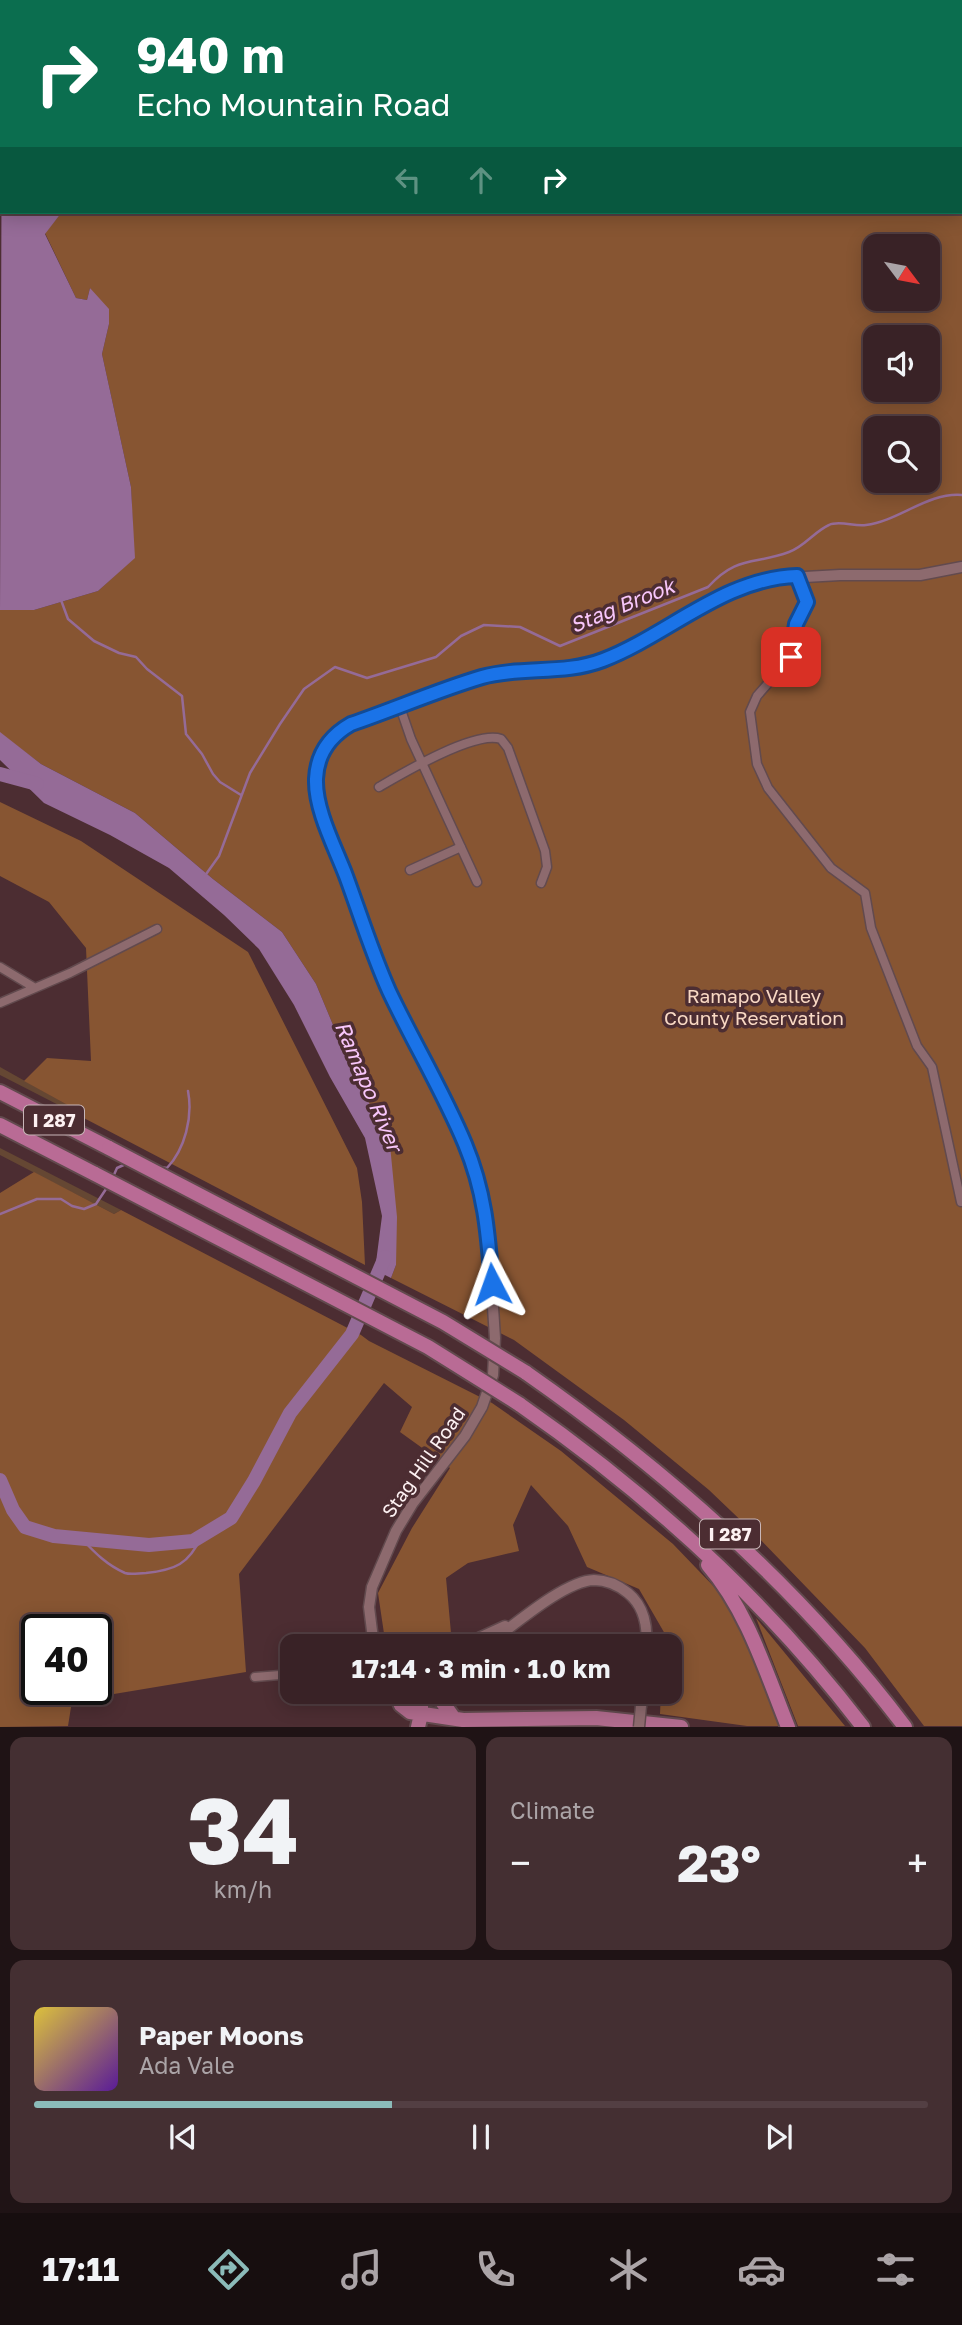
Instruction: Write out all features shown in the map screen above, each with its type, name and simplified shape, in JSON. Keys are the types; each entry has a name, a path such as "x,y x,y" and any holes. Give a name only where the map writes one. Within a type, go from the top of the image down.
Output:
{"highway":[{"name":"I 287","path":"0,1092 426,1312 525,1373 632,1450 733,1537 825,1631 905,1727"},
{"name":"I 287","path":"0,1125 416,1341 519,1404 628,1485 705,1551 802,1652 863,1727"},
{"path":"628,1485 704,1560 722,1583 743,1619 788,1727"},
{"path":"401,1704 404,1709 418,1706 476,1721 621,1719 681,1727"},
{"path":"444,1704 453,1717"},
{"path":"499,1727 546,1720"}],"street":[{"name":"Stag Hill Road","path":"372,1634 369,1607 372,1587 396,1531 413,1503 475,1422 488,1393 495,1359 487,1215 479,1182 464,1142 389,991 361,923 317,792 319,760 337,732 351,724 482,677 576,667 603,660 736,590 771,579 797,576 920,575 962,568"},
{"path":"797,576 807,602 796,624 791,657 757,696 750,712 757,764 768,788 831,868 865,893 871,928 917,1046 932,1067 961,1202"},
{"path":"400,707 477,882"},
{"path":"379,787 422,762 487,738 497,737 504,741 545,851 547,867 541,883"},
{"path":"410,870 461,847"},
{"path":"0,1003 71,973 157,929"},
{"path":"0,967 35,988"},
{"path":"502,1634 577,1584 592,1580 609,1582 635,1599 643,1612 646,1634"},
{"path":"488,1634 522,1619"},
{"path":"255,1677 280,1675"},
{"path":"639,1727 641,1704"}],"shaded area":[{"path":"1,214 60,214 45,234 76,298 87,300 90,288 109,309 109,324 102,354 131,487 135,558 98,591 34,610 0,610"},
{"path":"0,732 41,764 135,813 213,879 282,932 316,984 346,1056 390,1145 397,1217 396,1265 391,1278 375,1270 382,1216 365,1138 330,1077 294,1005 259,949 169,868 44,803 0,760"},
{"path":"0,1067 82,1113 80,1116 0,1075"},
{"path":"0,1148 121,1210 114,1214 0,1155"}],"green space":[{"name":"Ramapo Valley County Reservation","path":"60,214 962,214 962,1726 924,1726 865,1648 754,1533 709,1490 624,1420 514,1340 391,1278 396,1265 346,1056 316,984 282,932 213,879 135,813 41,764 0,733 0,610 34,610 98,591 134,558 131,487 102,354 109,324 90,288 87,300 76,298 45,233"},
{"path":"0,802 81,841 248,952 357,1168 362,1202 365,1265 80,1116 82,1113 24,1081 47,1058 91,1061 86,948 49,902 0,876"},
{"path":"34,1172 114,1214 121,1210 492,1403 561,1451 673,1544 721,1594 742,1629 781,1726 747,1726 660,1714 660,1704 682,1704 682,1634 665,1634 639,1589 587,1567 568,1526 531,1485 513,1525 519,1551 468,1563 446,1578 451,1634 384,1634 378,1593 412,1528 450,1468 400,1432 412,1407 384,1383 239,1574 246,1672 112,1694 112,1614 21,1614 21,1705 71,1705 68,1726 0,1727 0,1193"},
{"path":"756,1618 845,1726 798,1726"}],"waterway":[{"name":"Stag Brook","path":"204,877 219,856 250,773 280,724 304,689 335,667 367,678 436,657 461,636 484,625 520,627 560,646 708,587 737,565 794,550 829,525 878,522 937,498 962,495"},
{"path":"61,600 68,619 94,641 119,653 136,657 182,696 186,734 220,782 241,795"},
{"name":"Ramapo River","path":"0,774 37,784"},
{"path":"159,1167 167,1168 183,1142 188,1122 188,1091"},
{"path":"113,1177 117,1168 128,1163"},
{"path":"0,1214 37,1199 61,1199 84,1209 96,1204 108,1186"},
{"name":"Ramapo River","path":"0,1480 13,1510 25,1527 54,1536 149,1545 193,1541 231,1518 290,1413 352,1334 385,1257"},
{"path":"82,1539 107,1562 125,1573 132,1574 165,1570 180,1564 191,1554 201,1537"}],"route":[{"path":"492,1284 487,1215 479,1182 464,1142 389,991 361,923 319,802 316,782 319,760 337,732 351,724 482,677 576,667 603,660 736,590 771,579 797,576 807,602 796,624 791,657"}]}
